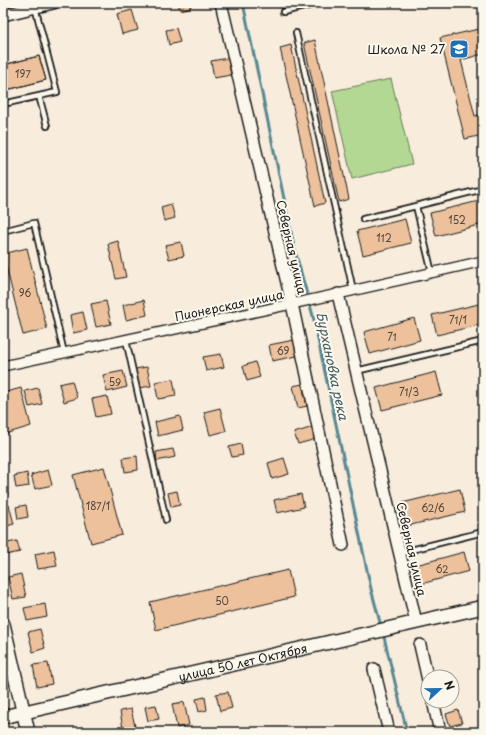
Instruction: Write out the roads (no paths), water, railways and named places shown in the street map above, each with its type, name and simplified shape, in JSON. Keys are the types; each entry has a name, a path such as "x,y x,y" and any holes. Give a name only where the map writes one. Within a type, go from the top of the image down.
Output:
{"main road":[{"name":"улица 50 лет Октября","path":"3,717 483,607"},
{"path":"3,624 28,732"}],"street":[{"name":"Северная улица","path":"221,3 292,304 343,545"},
{"path":"3,15 44,5"},
{"name":"Пионерская улица","path":"3,366 338,294 483,261"},
{"name":"Северная улица","path":"338,294 416,622"},
{"path":"420,645 425,669"},
{"path":"374,669 389,732"},
{"path":"435,709 440,732"}],"lane":[{"path":"283,12 320,3"},
{"path":"3,104 57,92 44,5"},
{"path":"296,33 353,290"},
{"path":"39,96 46,126"},
{"path":"363,219 483,189"},
{"path":"416,206 432,273"},
{"path":"3,231 34,224 64,353"},
{"path":"126,340 166,520"},
{"path":"356,371 483,341"},
{"path":"399,553 483,532"}],"waterway":[{"name":"Бурхановка река","path":"243,3 295,251 313,316 371,589 381,626"},
{"name":"Бурхановка река","path":"383,633 407,732"}],"place":[{"name":"Школа № 27","path":"459,49"}]}
